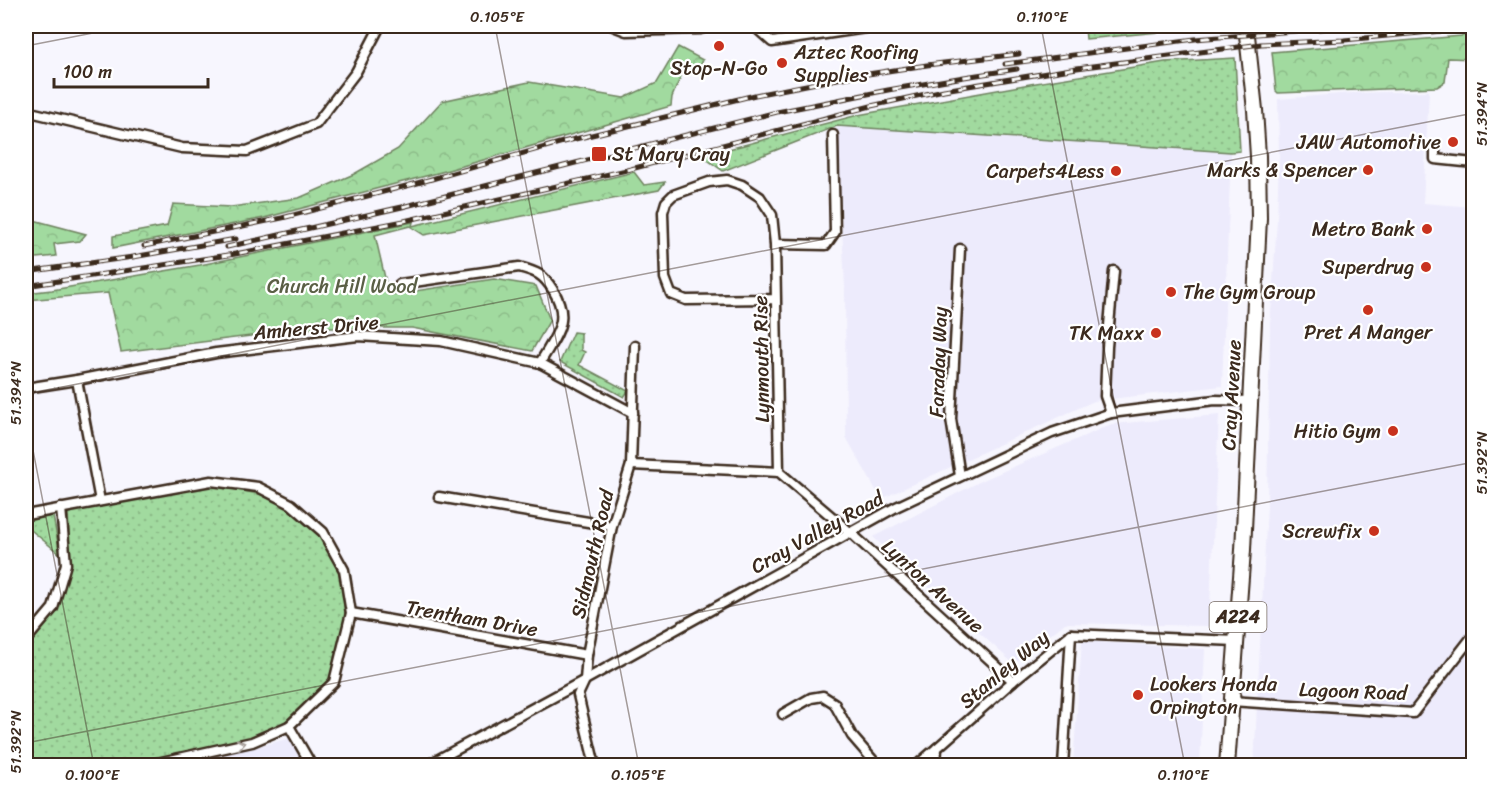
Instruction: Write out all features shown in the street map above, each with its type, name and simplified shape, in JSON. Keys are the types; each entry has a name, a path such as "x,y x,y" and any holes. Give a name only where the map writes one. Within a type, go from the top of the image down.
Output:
{"main road":[{"name":"Cray Avenue","path":"1227,765 1243,550 1258,213 1258,156 1246,26"}],"street":[{"path":"26,111 182,148 247,151 316,124 356,72 380,26"},
{"path":"613,26 626,31 703,27"},
{"path":"754,26 772,42 879,26"},
{"path":"776,299 686,300 671,294 665,278 663,212 666,202 673,195 709,182 727,180 742,185 760,197 772,215 775,244 826,245 835,232 833,135"},
{"path":"1435,150 1435,159 1473,163"},
{"name":"Lynmouth Rise","path":"775,244 779,472"},
{"name":"Faraday Way","path":"960,249 951,418 960,476"},
{"path":"400,284 519,267 537,272 547,280 560,301 563,315 560,328 540,363"},
{"path":"1111,412 1106,387 1114,271"},
{"name":"Amherst Drive","path":"26,388 216,353 358,336 441,341 540,363 633,413"},
{"name":"Sidmouth Road","path":"595,765 578,695 585,680 587,655 612,526 631,465 634,346"},
{"path":"77,380 100,501"},
{"name":"Cray Valley Road","path":"426,765 585,680 896,507 1052,433 1111,412 1215,400 1250,401"},
{"path":"631,465 779,472"},
{"name":"Lynton Avenue","path":"779,472 851,533 1013,681"},
{"path":"26,515 211,481 258,487 291,504 323,532 344,570 351,614 334,682 289,726 252,742 143,765"},
{"path":"439,497 612,526"},
{"path":"26,640 53,608 66,564 61,508"},
{"name":"Trentham Drive","path":"351,614 587,655"},
{"path":"1063,765 1071,634"},
{"name":"Stanley Way","path":"916,765 1071,634 1236,641"},
{"name":"Lagoon Road","path":"1231,702 1413,713 1473,637"},
{"path":"783,714 811,698 823,696 834,703 852,736 878,765"},
{"path":"289,726 312,765"},
{"path":"936,765 938,748"}],"shaded area":[{"path":"1429,91 1423,203 1473,207 1474,323 1468,345 1474,346 1473,765 1254,766 1267,505 1270,328 1279,158 1278,99 1353,93"},
{"path":"837,126 1231,152 1222,386 1094,401 881,499 846,437 845,288"},
{"path":"1219,415 1209,626 1065,623 1014,664 873,537 981,481 1112,424"},
{"path":"1082,641 1205,649 1200,765 1073,765"},
{"path":"291,738 307,765 180,766"}],"green space":[{"path":"1056,26 1223,26 1086,39 1085,28"},
{"path":"1473,35 1473,59 1448,58 1445,82 1437,87 1278,93 1276,91 1272,52"},
{"path":"678,47 703,60 698,71 685,67 672,97 671,106 445,171 264,218 113,248 113,236 167,226 173,204 231,207 299,198 354,174 398,149 442,101 529,82 624,98 657,83"},
{"path":"1235,58 1240,151 837,126 723,171 702,156 858,115 1165,62"},
{"name":"Church Hill Wood","path":"634,172 644,185 665,182 659,190 424,235 410,226 375,235 389,295 494,279 536,286 550,320 532,351 412,328 317,328 121,352 108,293 26,300 26,293 200,265 413,222 412,226"},
{"path":"26,218 86,234 80,241 54,244 56,256 26,259"},
{"path":"573,332 581,333 581,350 585,352 579,365 628,391 624,397 560,362"},
{"path":"210,485 265,495 292,509 319,535 339,571 346,620 329,680 298,714 259,736 122,765 26,766 26,647 55,612 70,564 68,510"},
{"path":"53,516 60,554 26,526 26,521"}],"railway":[{"path":"1005,64 1195,39 1357,26"},
{"path":"26,286 235,254 404,221 631,169 871,106 944,90 1077,68 1261,44 1344,40 1474,28"},
{"path":"144,246 282,218 563,142 755,95 842,78 1019,54"},
{"path":"227,247 402,207 777,112 888,90 1017,69"},
{"path":"26,272 236,239"}],"place":[{"name":"Stop-N-Go","path":"719,46"},
{"name":"Aztec Roofing Supplies","path":"782,63"},
{"name":"JAW Automotive","path":"1453,142"},
{"name":"St Mary Cray","path":"599,154"},
{"name":"Marks & Spencer","path":"1368,170"},
{"name":"Carpets4Less","path":"1116,171"},
{"name":"Metro Bank","path":"1427,229"},
{"name":"Superdrug","path":"1426,267"},
{"name":"The Gym Group","path":"1171,292"},
{"name":"Pret A Manger","path":"1368,310"},
{"name":"TK Maxx","path":"1156,333"},
{"name":"Hitio Gym","path":"1393,431"},
{"name":"Screwfix","path":"1374,531"},
{"name":"Lookers Honda Orpington","path":"1138,695"}]}
